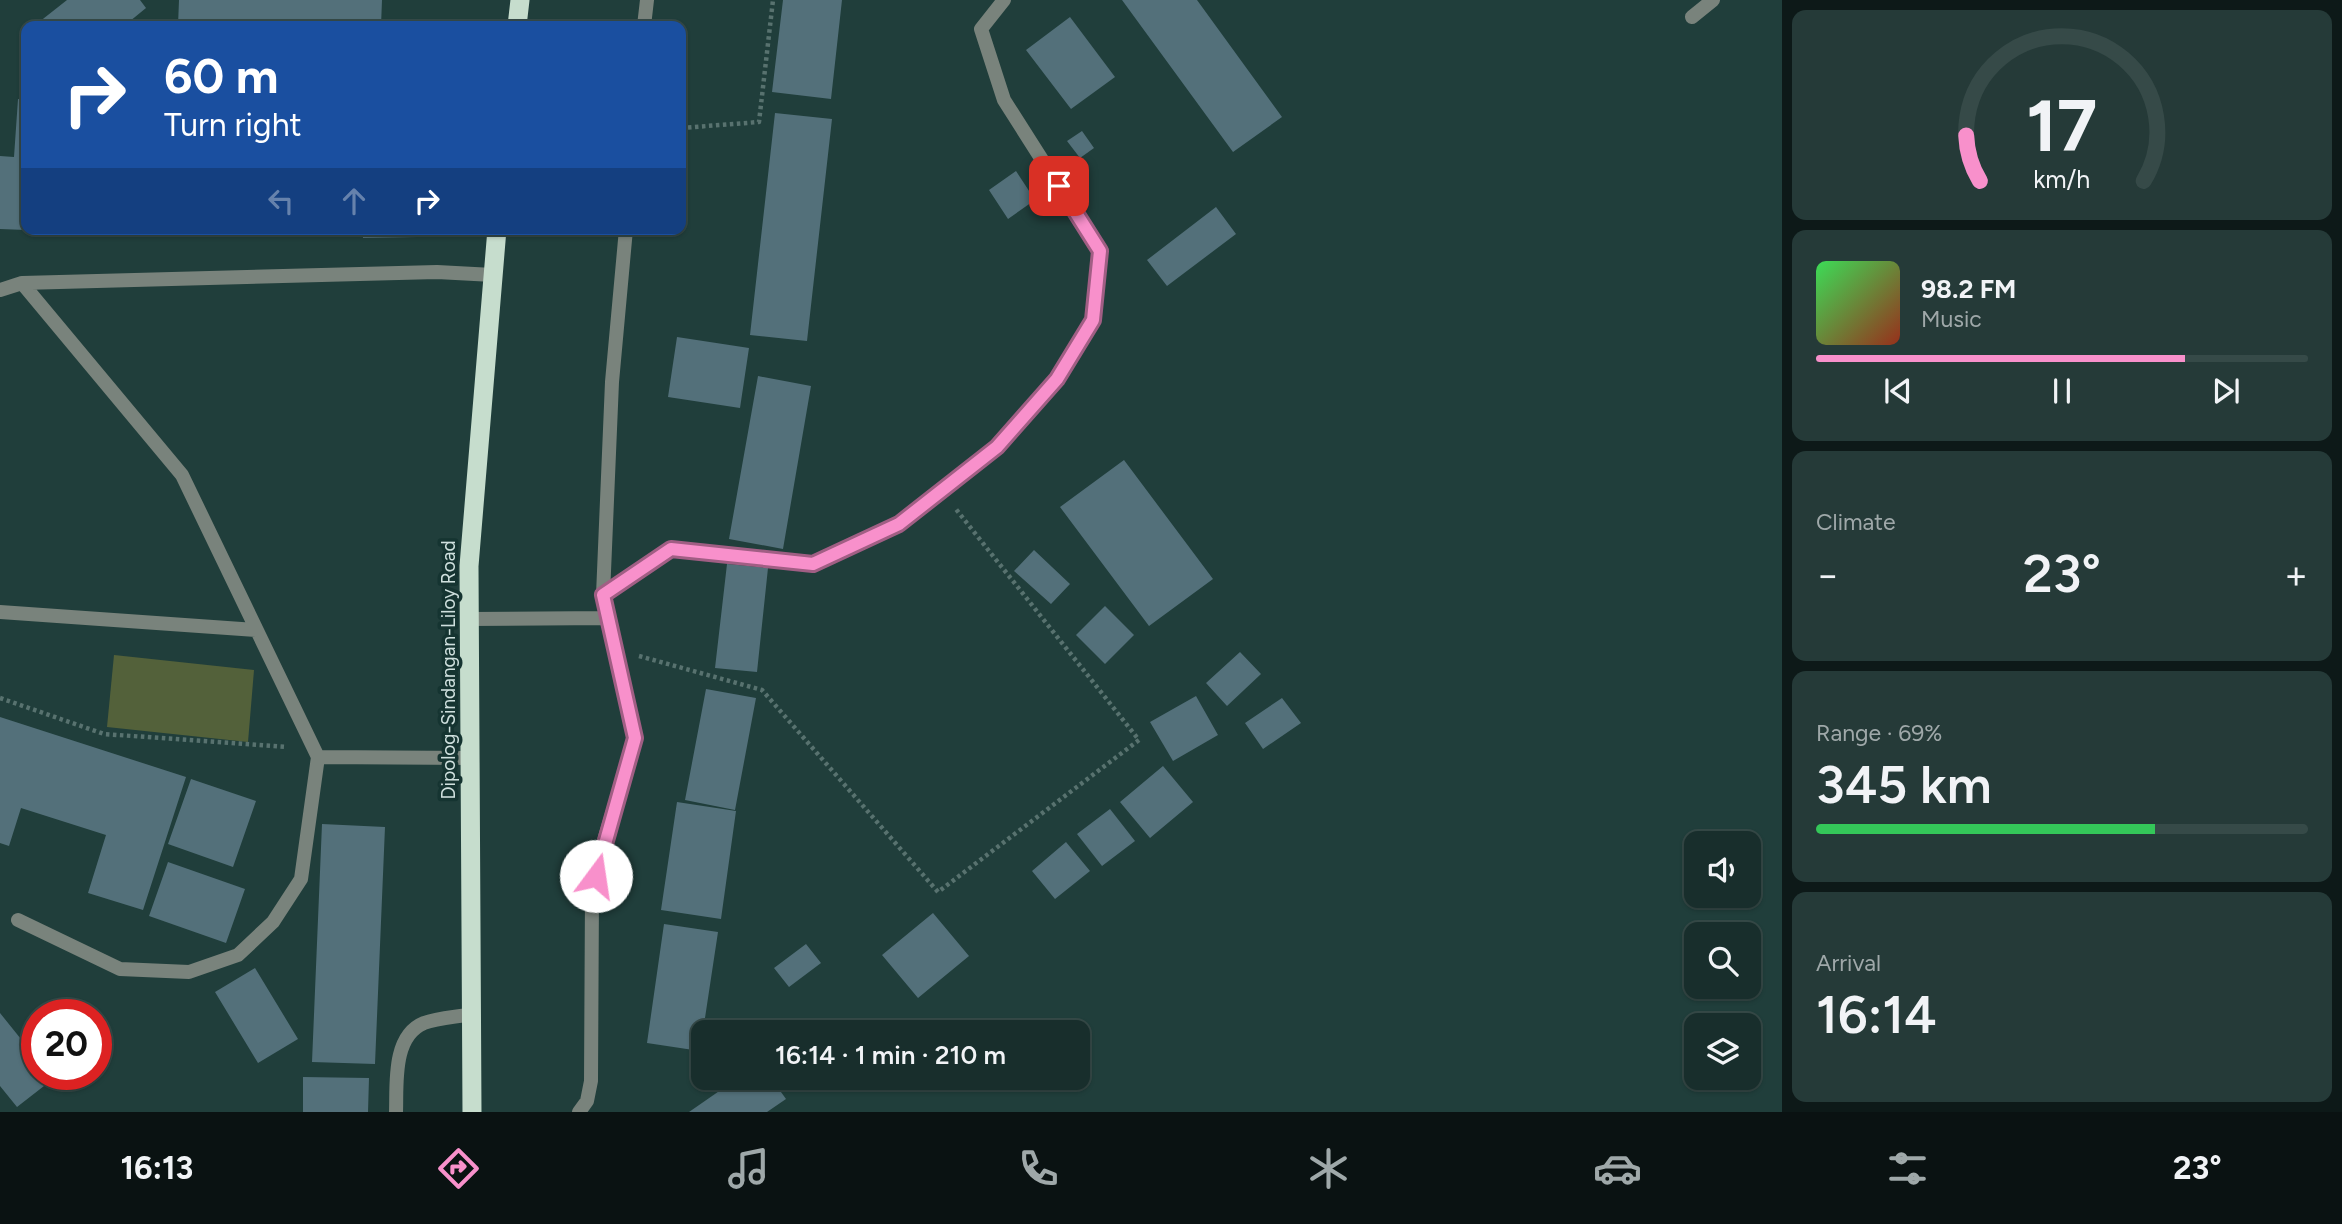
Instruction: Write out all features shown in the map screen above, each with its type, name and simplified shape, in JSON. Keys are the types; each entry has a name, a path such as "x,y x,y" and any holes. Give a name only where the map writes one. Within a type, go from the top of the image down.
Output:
{"highway":[{"path":"518,21 520,0"},
{"name":"Dipolog-Sindangan-Liloy Road","path":"472,1112 470,533 496,235"}],"street":[{"path":"645,21 647,0"},
{"path":"603,595 671,549 813,564 899,524 997,447 1057,379 1093,320 1100,251 1004,100 981,29 1004,0"},
{"path":"1692,17 1713,0"},
{"path":"579,1112 587,1101 591,1081 592,894 599,857 635,738 603,595 612,383 625,235"},
{"path":"0,290 22,283 437,272 493,275"},
{"path":"18,920 120,969 189,972 238,955 273,922 301,878 316,753 182,475 22,283"},
{"path":"0,612 256,630"},
{"path":"469,619 608,618"},
{"path":"316,753 471,758"},
{"path":"396,1112 397,1062 406,1039 422,1024 472,1014"}],"path":[{"path":"686,128 759,122 773,0"},
{"path":"617,650 762,690 939,892 1139,740 941,491"},
{"path":"0,698 104,734 316,753"}],"green space":[{"path":"114,655 254,670 248,742 107,727"}],"building":[{"path":"67,0 140,0 146,8 130,21 40,21"},
{"path":"179,0 382,0 381,21 178,21"},
{"path":"783,0 842,0 831,99 772,92"},
{"path":"1122,0 1197,0 1282,117 1233,152"},
{"path":"1070,17 1115,77 1071,109 1026,50"},
{"path":"18,99 21,99 21,230 0,229 0,156 14,157"},
{"path":"775,113 832,119 807,341 750,335"},
{"path":"1082,131 1094,148 1080,158 1067,141"},
{"path":"1016,171 1035,200 1008,219 989,190"},
{"path":"1216,207 1236,234 1167,286 1147,260"},
{"path":"108,235 162,235 108,237"},
{"path":"363,235 417,235 417,237 363,238"},
{"path":"677,337 749,348 740,408 668,397"},
{"path":"758,376 811,386 783,549 729,539"},
{"path":"1124,460 1213,579 1149,626 1060,507"},
{"path":"1034,550 1070,584 1051,604 1014,571"},
{"path":"727,564 768,568 757,672 715,668"},
{"path":"1105,606 1134,635 1105,664 1076,635"},
{"path":"1240,652 1261,674 1227,706 1206,683"},
{"path":"706,689 756,698 735,810 685,800"},
{"path":"1196,696 1218,735 1173,761 1150,722"},
{"path":"1282,698 1301,723 1263,749 1245,723"},
{"path":"0,717 186,777 143,910 88,893 106,835 21,808 9,846 0,843"},
{"path":"1163,766 1193,802 1150,838 1120,802"},
{"path":"191,779 256,801 233,867 168,844"},
{"path":"677,802 736,811 721,919 661,910"},
{"path":"1110,809 1135,841 1102,866 1077,834"},
{"path":"322,824 385,827 375,1064 312,1062"},
{"path":"1066,842 1090,871 1055,899 1032,871"},
{"path":"168,862 245,889 226,943 149,916"},
{"path":"933,913 969,956 918,998 882,955"},
{"path":"664,924 718,932 705,1020 691,1020 691,1050 647,1043"},
{"path":"806,944 821,963 789,987 774,968"},
{"path":"255,968 298,1039 258,1063 215,992"},
{"path":"0,1013 21,1039 21,1090 39,1090 17,1107 0,1086"},
{"path":"303,1077 369,1078 368,1112 303,1112"},
{"path":"721,1090 780,1090 786,1099 767,1112 689,1112"}],"route":[{"path":"596,876 599,857 635,738 603,595 671,549 813,564 899,524 997,447 1057,379 1093,320 1100,251 1059,186"}]}
